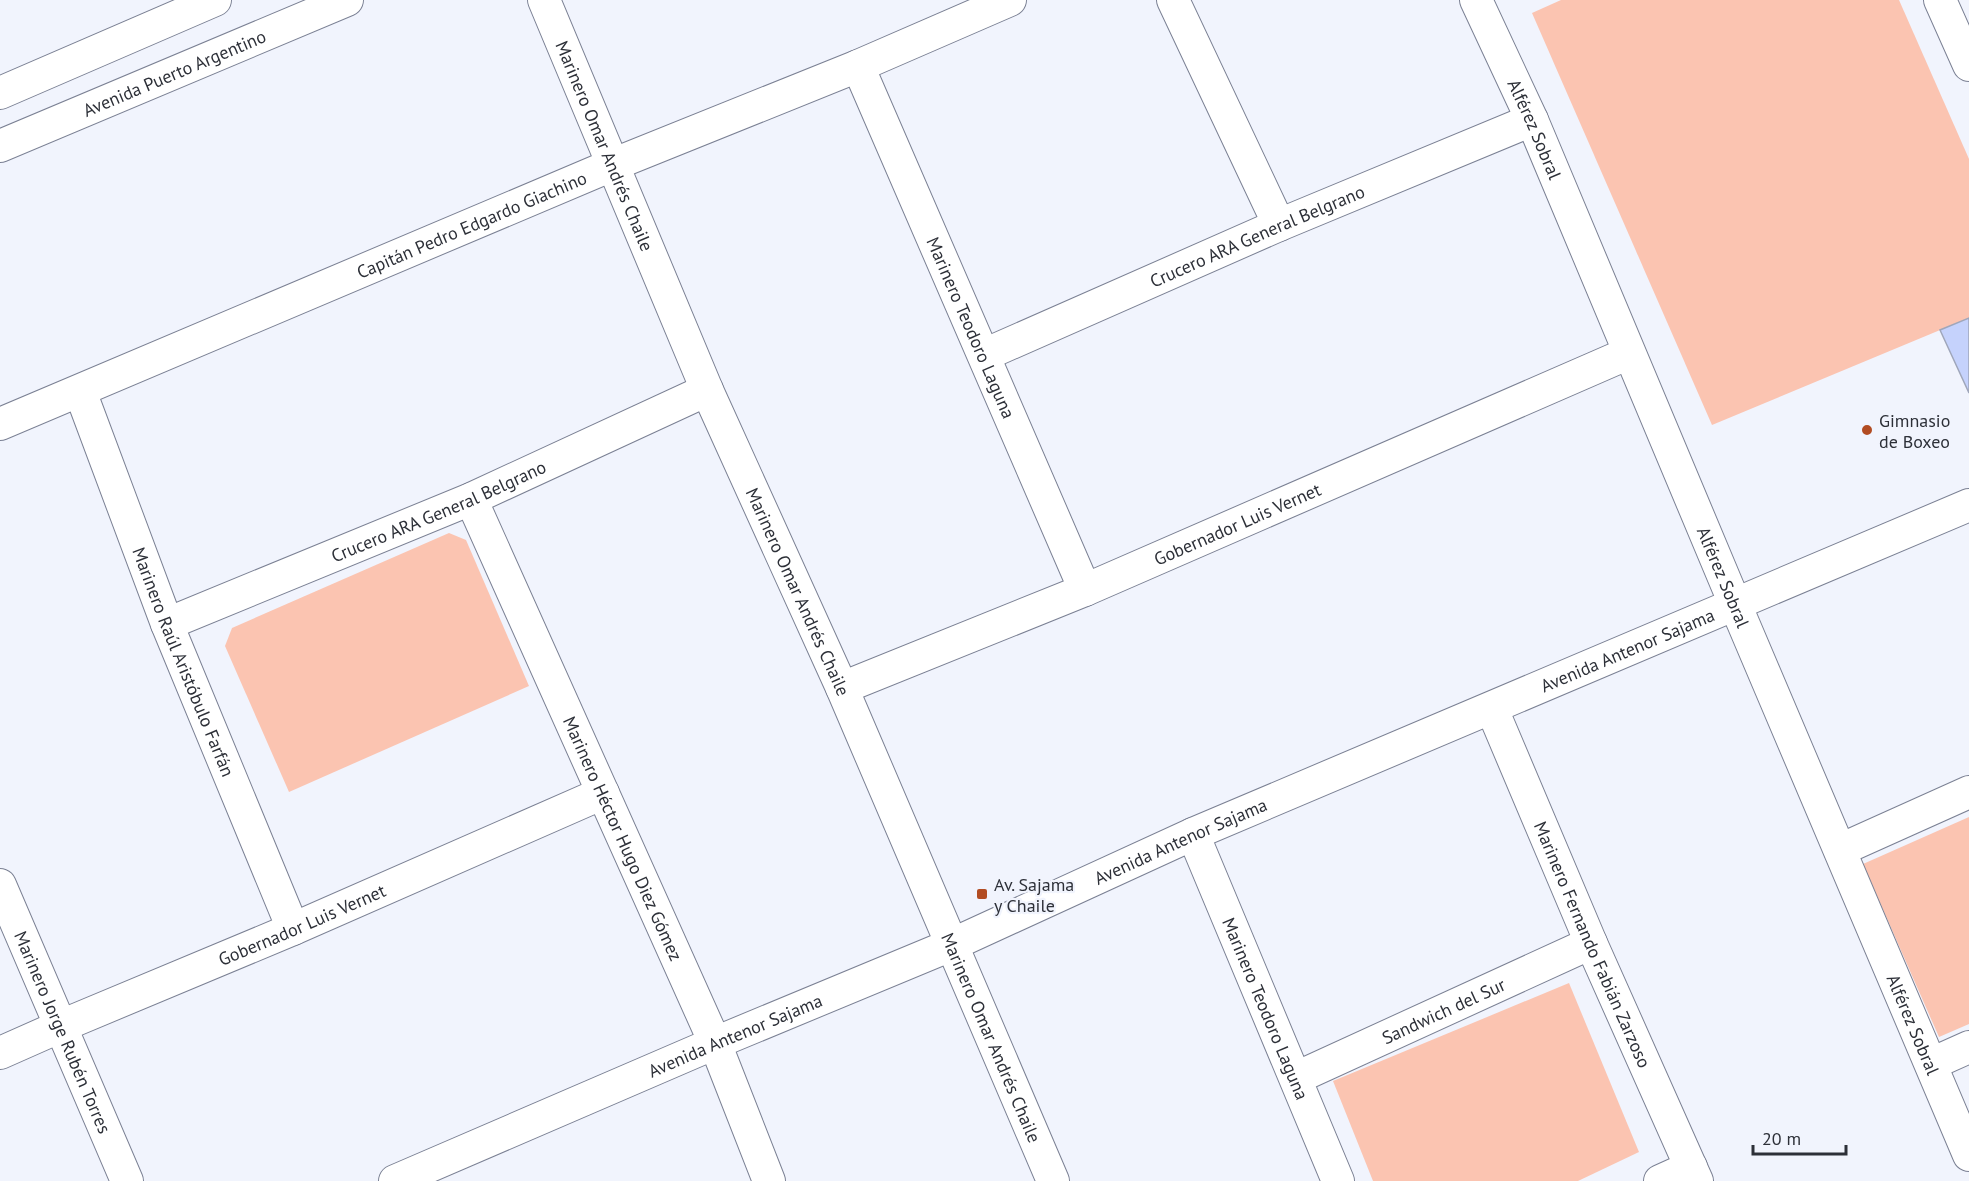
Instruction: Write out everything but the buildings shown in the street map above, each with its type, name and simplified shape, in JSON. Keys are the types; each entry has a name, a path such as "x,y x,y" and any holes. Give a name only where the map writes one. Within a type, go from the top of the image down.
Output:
{"street":[{"path":"0,93 215,0"},
{"name":"Avenida Puerto Argentino","path":"0,146 347,0"},
{"name":"Marinero Omar Andrés Chaile","path":"544,0 707,390 842,688 1053,1181"},
{"name":"Capitán Pedro Edgardo Giachino","path":"0,424 612,165 858,66 1010,0"},
{"path":"1173,0 1279,225"},
{"name":"Alférez Sobral","path":"1476,0 1532,120 1969,1155"},
{"path":"1940,0 1969,65"},
{"name":"Marinero Teodoro Laguna","path":"858,66 1084,590"},
{"name":"Crucero ARA General Belgrano","path":"984,355 1279,225 1532,120"},
{"name":"Gobernador Luis Vernet","path":"842,688 1084,590 1629,353"},
{"name":"Crucero ARA General Belgrano","path":"166,624 471,499 707,390"},
{"name":"Marinero Raúl Aristóbulo Farfán","path":"80,391 166,624 293,929"},
{"name":"Marinero Héctor Hugo Diez Gómez","path":"471,499 715,1042 769,1181"},
{"name":"Avenida Antenor Sajama","path":"404,1179 715,1042 951,945 1193,834 1969,505"},
{"name":"Marinero Fernando Fabián Zarzoso","path":"1492,709 1591,943 1694,1174"},
{"path":"1840,850 1969,792"},
{"name":"Gobernador Luis Vernet","path":"0,1053 293,929 603,793"},
{"name":"Marinero Teodoro Laguna","path":"1193,834 1338,1181"},
{"name":"Marinero Jorge Rubén Torres","path":"0,885 127,1181"},
{"name":"Sandwich del Sur","path":"1296,1078 1591,943"},
{"path":"1931,1064 1969,1047"},
{"path":"1660,1181 1694,1174"}],"shaded area":[{"path":"1561,0 1899,0 1969,159 1969,318 1712,425 1532,13"},
{"path":"449,533 466,540 529,686 289,792 225,646 232,628"},
{"path":"1969,817 1969,1024 1939,1037 1863,864"},
{"path":"1569,983 1639,1152 1578,1181 1373,1181 1333,1081"}],"place":[{"name":"Gimnasio de Boxeo","path":"1867,430"},
{"name":"Av. Sajama y Chaile","path":"982,894"}]}
